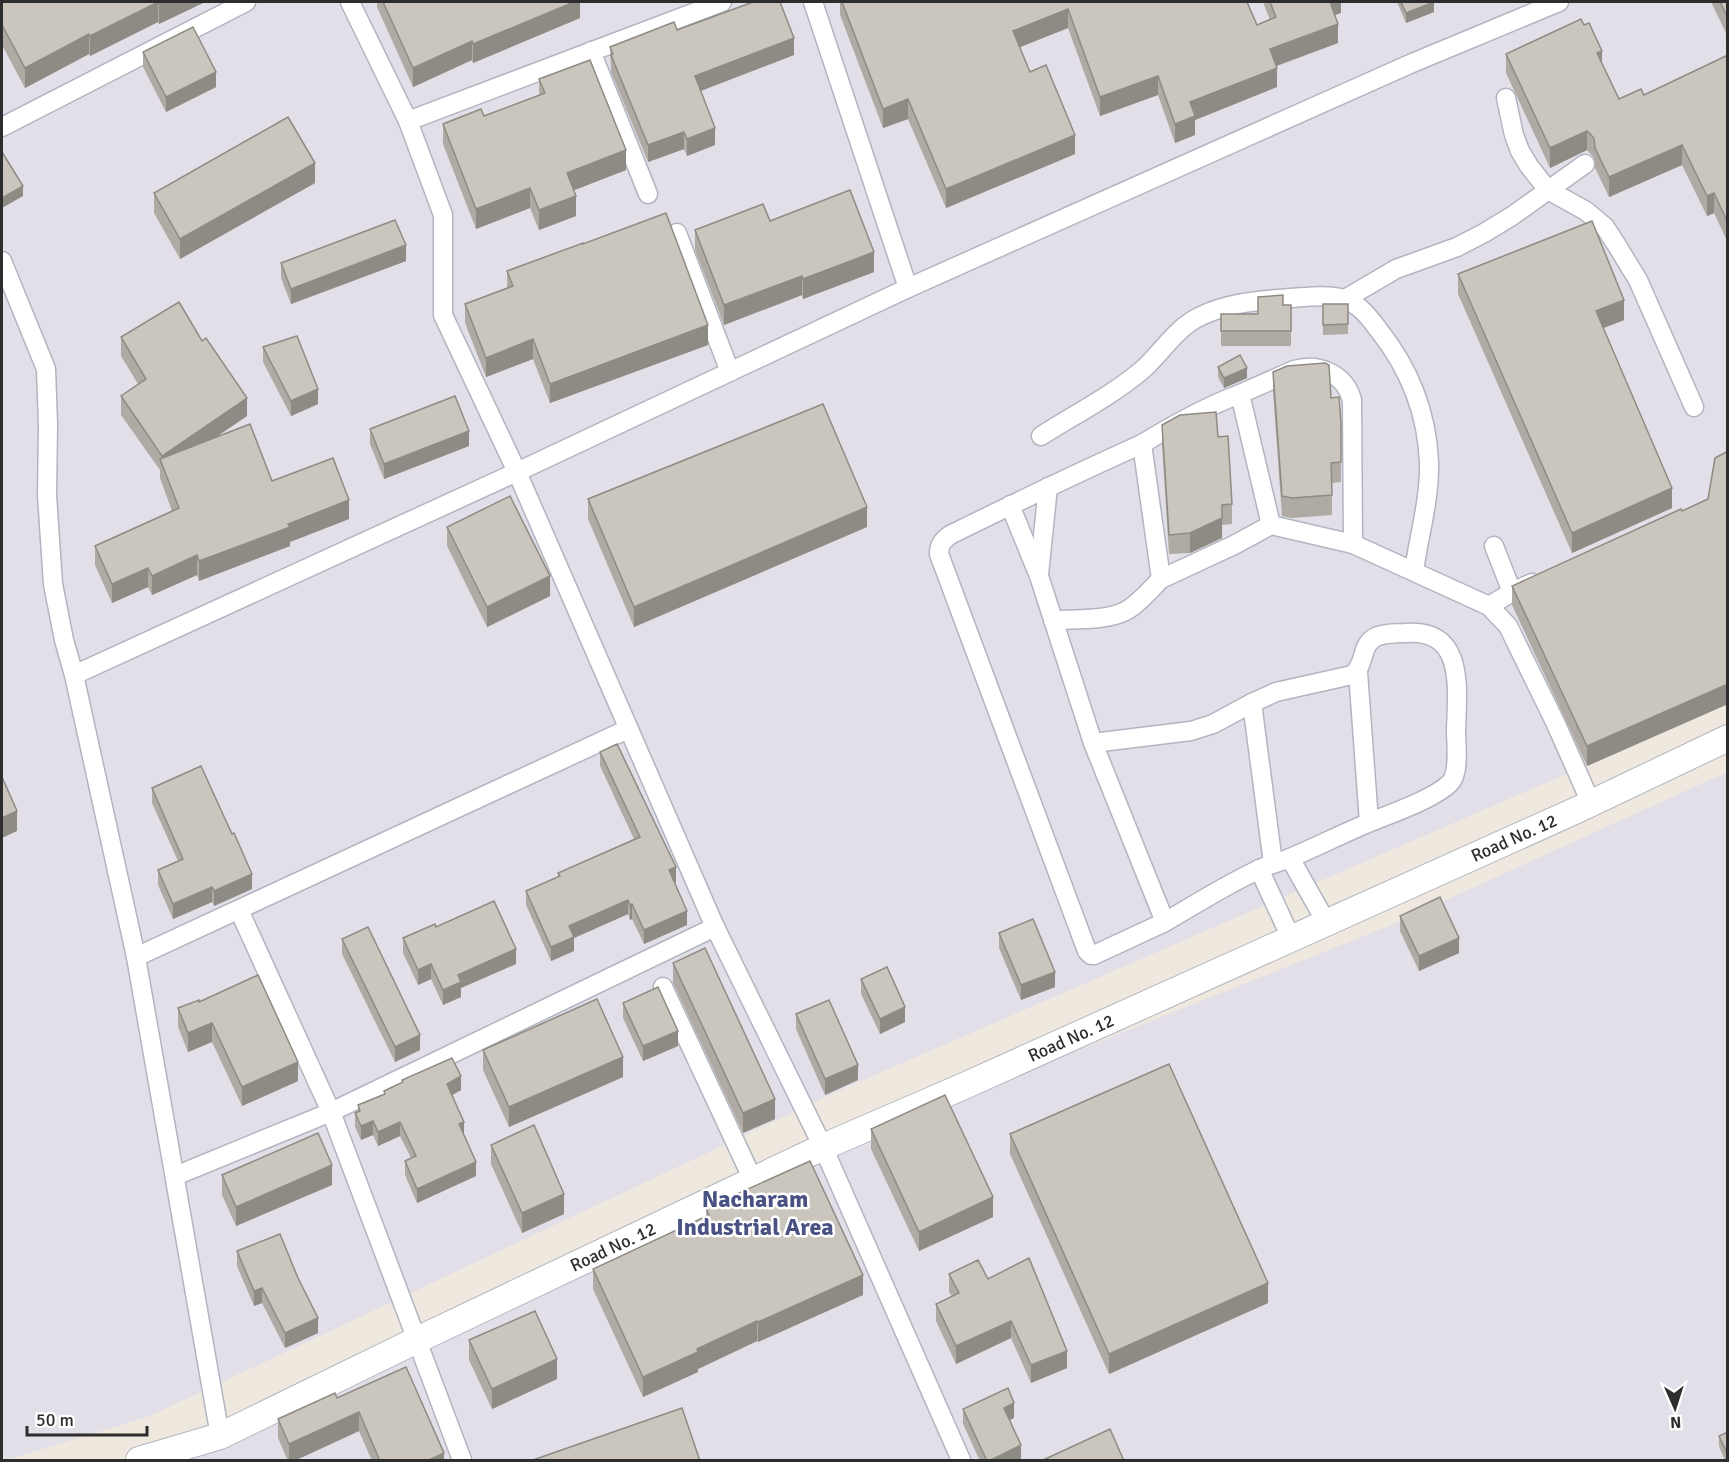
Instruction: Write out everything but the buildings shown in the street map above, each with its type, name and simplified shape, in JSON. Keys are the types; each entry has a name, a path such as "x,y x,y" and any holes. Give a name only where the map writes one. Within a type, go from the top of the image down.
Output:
{"street":[{"path":"2,127 246,2"},
{"path":"350,2 408,121 443,215 443,315 517,472 715,927 823,1147 961,1461"},
{"path":"408,121 722,2"},
{"path":"813,2 908,288"},
{"path":"74,675 517,472 908,288 1410,64 1558,2"},
{"path":"591,51 648,194"},
{"path":"1506,98 1509,118 1520,151 1529,166 1548,190 1586,212 1605,227 1638,280 1694,407"},
{"path":"1345,299 1396,269 1457,247 1484,233 1585,164"},
{"path":"677,233 730,372"},
{"path":"2,261 46,369 47,495 53,584 136,957 220,1436"},
{"path":"1041,436 1128,381 1199,316 1248,301 1307,297 1345,299 1358,306 1383,336 1409,376 1422,410 1427,442 1428,482 1414,571"},
{"path":"1353,544 1352,399 1350,390 1337,376 1316,367 1309,367 1294,370 1221,401 1172,425 1142,444 950,535 942,541 939,554 1087,951 1091,955 1165,922 1274,863 1436,794 1452,782 1456,768 1456,671 1448,650 1433,636 1415,632 1387,634 1370,640 1366,645 1358,672 1369,822"},
{"path":"1240,394 1271,525"},
{"path":"1142,444 1161,579"},
{"path":"1038,576 1048,487"},
{"path":"1010,505 1038,576 1093,743 1165,922"},
{"path":"1053,620 1119,614 1138,602 1161,579 1271,525 1353,544 1489,606 1508,626 1591,803"},
{"path":"1494,546 1512,592"},
{"path":"1489,606 1512,592 1545,577"},
{"path":"1093,743 1191,731 1214,724 1276,692 1358,672"},
{"path":"1252,703 1274,863 1291,938"},
{"path":"136,957 628,729"},
{"name":"Road No. 12","path":"140,1461 220,1436 823,1147 964,1086 1591,803 1728,738"},
{"path":"1274,863 1326,922"},
{"path":"239,910 331,1112 462,1461"},
{"path":"175,1176 331,1112 715,927"},
{"path":"663,987 753,1180"}],"shaded area":[{"path":"2,2 1727,2 1727,704 845,1088 150,1416 2,1460"},
{"path":"1727,772 1727,1460 179,1460 829,1150 1384,928"}],"district":[{"name":"Nacharam Industrial Area","path":"755,1213"}]}
